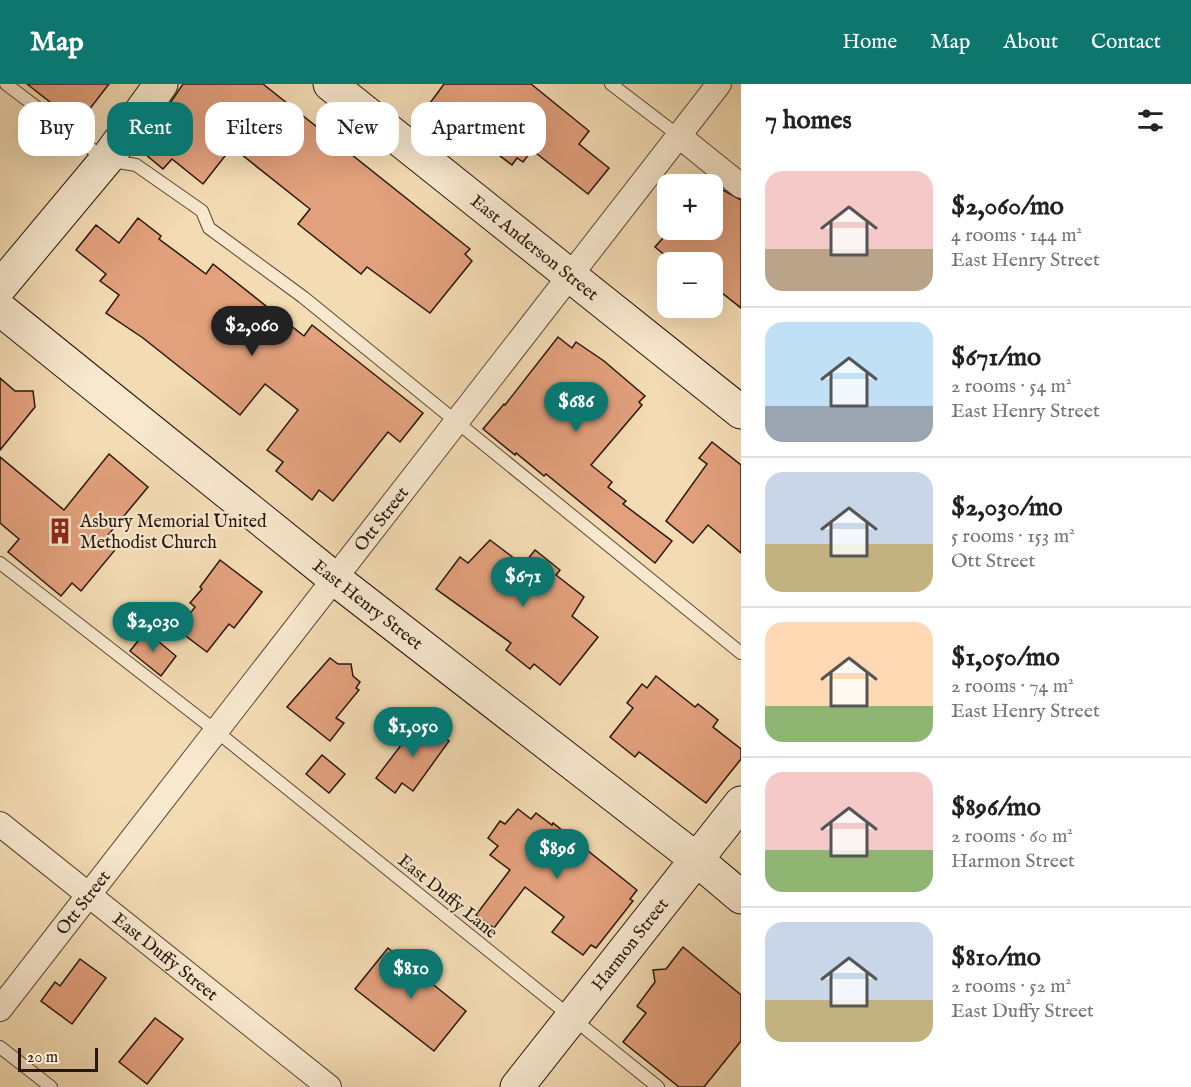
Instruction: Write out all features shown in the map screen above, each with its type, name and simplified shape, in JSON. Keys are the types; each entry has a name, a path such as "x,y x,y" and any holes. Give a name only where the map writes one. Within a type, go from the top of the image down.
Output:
{"main road":[{"path":"0,287 105,160 161,84"},
{"name":"East Anderson Street","path":"330,84 741,412"},
{"name":"East Henry Street","path":"0,309 335,579 696,859 741,897"},
{"name":"Harmon Street","path":"517,1087 741,802"}],"street":[{"name":"Ott Street","path":"0,1009 719,84"},
{"path":"679,136 741,186"},
{"name":"East Duffy Street","path":"0,824 330,1087"}],"lane":[{"path":"6,84 105,160 136,165 202,211 209,228 303,297 741,652"},
{"path":"611,84 679,136"},
{"name":"East Duffy Lane","path":"0,563 216,731 658,1087"},
{"path":"0,1047 51,1087"}],"building":[{"path":"27,84 109,84 95,102 50,102"},
{"path":"183,84 263,84 286,102 205,102 205,156 225,156 203,184 172,159 163,169 147,156 193,156 193,102 171,102"},
{"path":"444,84 531,84 589,131 579,144 609,168 588,194 540,156 546,156 546,102 431,102"},
{"path":"304,117 316,126 316,156 353,156 470,249 465,254 472,261 430,313 367,267 361,274 298,224 310,209 243,156 304,156"},
{"path":"500,156 528,156 523,162 517,158 512,165"},
{"path":"723,190 741,200 741,308 723,294 723,252 661,252 655,247 661,240 723,240"},
{"path":"138,218 161,236 159,239 206,274 213,264 304,336 312,325 423,413 400,442 388,432 333,501 319,490 312,500 276,471 283,462 267,450 298,410 265,384 240,415 143,338 106,313 119,295 100,281 106,274 76,250 96,225 119,243"},
{"path":"558,337 572,348 576,342 604,361 645,396 639,402 642,405 591,465 612,482 608,487 626,501 623,504 672,541 655,563 546,474 544,476 483,429 505,405"},
{"path":"0,378 15,391 33,391 35,407 0,450"},
{"path":"712,442 741,465 741,553 708,525 693,543 666,521 707,464 699,458"},
{"name":"Asbury Memorial United Methodist Church","path":"109,454 148,487 103,541 115,550 81,591 72,583 61,596 8,552 19,539 0,523 0,457 64,510"},
{"path":"490,540 523,565 535,550 560,570 556,575 584,597 572,616 598,637 560,685 534,664 530,669 506,650 511,643 436,589 460,557 468,563"},
{"path":"220,560 262,592 234,628 229,624 207,652 178,630 195,607 190,603 202,589 200,587"},
{"path":"146,631 176,656 161,676 130,651"},
{"path":"330,658 338,664 351,664 353,676 360,682 356,688 359,690 336,718 344,723 330,741 287,707"},
{"path":"656,676 695,707 698,704 718,720 713,727 741,749 741,759 706,803 639,752 635,757 610,737 633,708 627,703 642,684 647,688"},
{"path":"421,719 449,741 413,791 402,783 395,793 376,778"},
{"path":"322,755 345,774 329,793 306,774"},
{"path":"518,809 531,819 536,813 552,825 553,823 637,890 630,899 633,901 596,948 591,945 583,955 552,932 564,917 525,887 494,928 476,915 510,870 490,855 498,846 488,838 500,821 505,824"},
{"path":"683,947 741,995 741,1041 704,1087 679,1087 623,1042 646,1013 637,1006 655,982 653,970 666,969"},
{"path":"388,948 466,1011 434,1051 355,989"},
{"path":"80,959 106,978 72,1024 41,1001 55,982 60,986"},
{"path":"155,1018 183,1039 147,1084 119,1062"}],"place":[{"name":"Asbury Memorial United Methodist Church","path":"60,531"}]}
